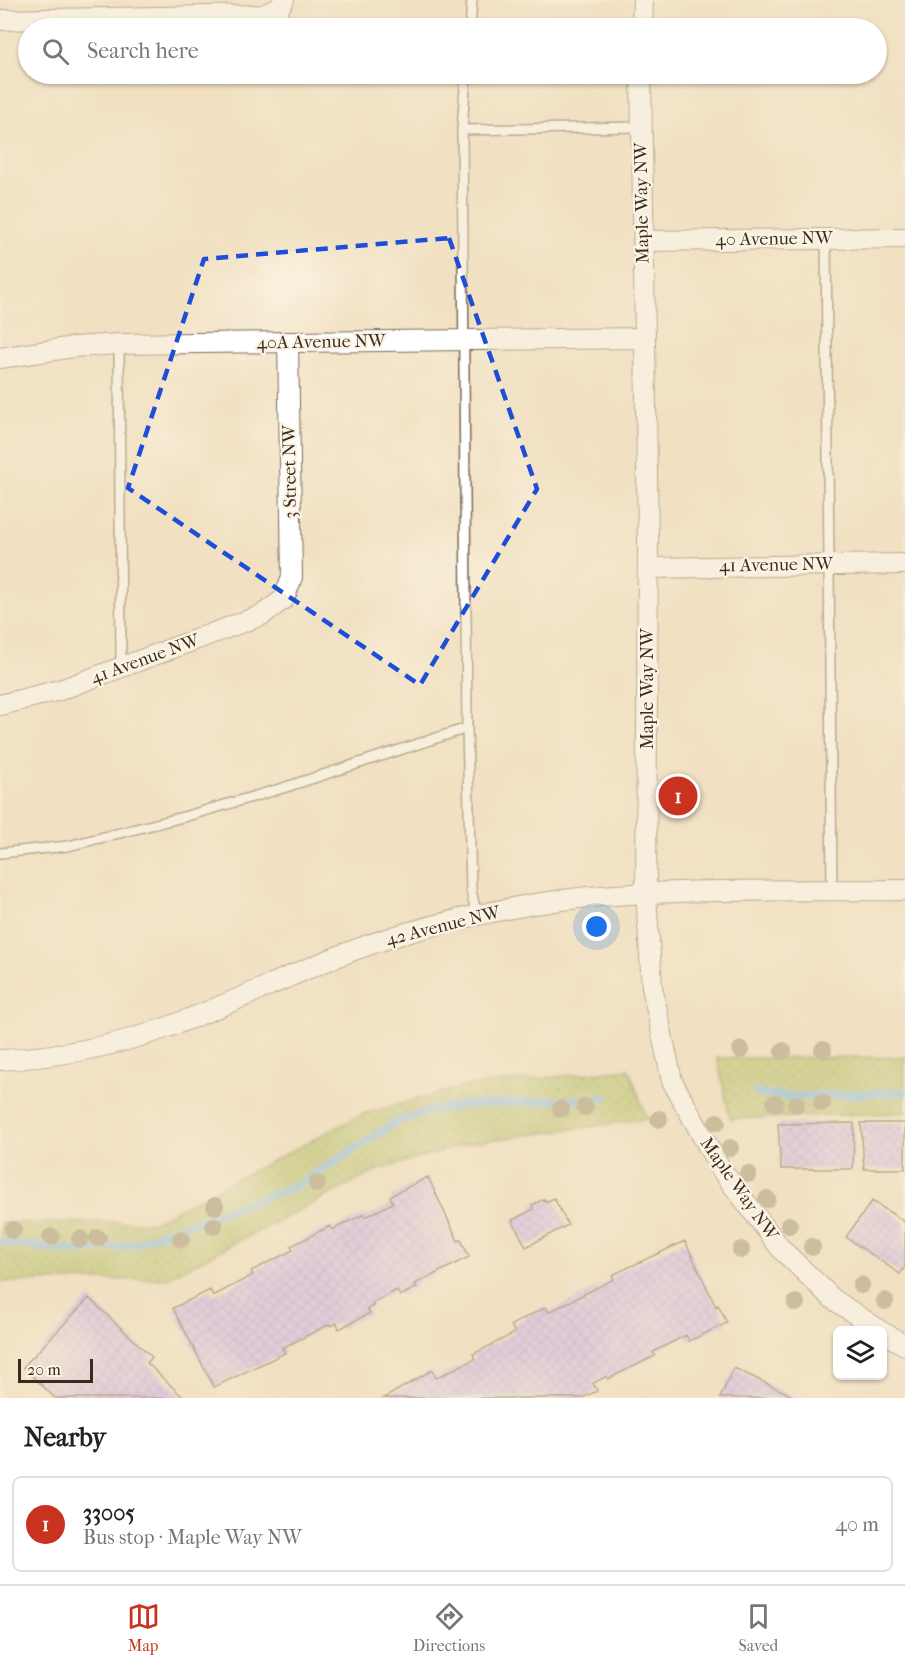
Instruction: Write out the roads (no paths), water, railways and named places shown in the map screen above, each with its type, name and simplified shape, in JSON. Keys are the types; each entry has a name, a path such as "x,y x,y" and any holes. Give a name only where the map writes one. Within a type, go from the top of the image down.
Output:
{"street":[{"path":"642,18 643,0"},
{"path":"126,18 252,16 263,15 281,4"},
{"path":"0,20 18,20"},
{"name":"Maple Way NW","path":"641,84 648,568 646,894 652,987 672,1081 701,1136 742,1200 781,1249 833,1299 874,1326"},
{"name":"40 Avenue NW","path":"643,241 905,238"},
{"name":"40A Avenue NW","path":"0,358 74,347 119,344 644,338"},
{"name":"3 Street NW","path":"284,599 292,577 288,343"},
{"name":"41 Avenue NW","path":"648,568 905,564"},
{"name":"41 Avenue NW","path":"0,705 60,690 122,669 262,615 284,599"},
{"name":"42 Avenue NW","path":"0,1060 45,1057 128,1039 165,1028 369,945 477,917 567,900 646,894 905,890"},
{"name":"Maple Way NW","path":"887,1334 905,1345"}],"lane":[{"path":"471,18 472,0"},
{"path":"465,84 462,130 467,728 471,890 477,917"},
{"path":"462,130 640,127"},
{"path":"826,239 827,564 832,891"},
{"path":"119,344 122,669"},
{"path":"0,853 68,846 187,816 283,788 467,728"}],"waterway":[{"path":"757,1093 787,1097 905,1092"},
{"path":"0,1242 67,1251 127,1246 296,1186 398,1121 426,1112 462,1105 605,1098"}],"place":[{"name":"33005","path":"678,796"}]}
